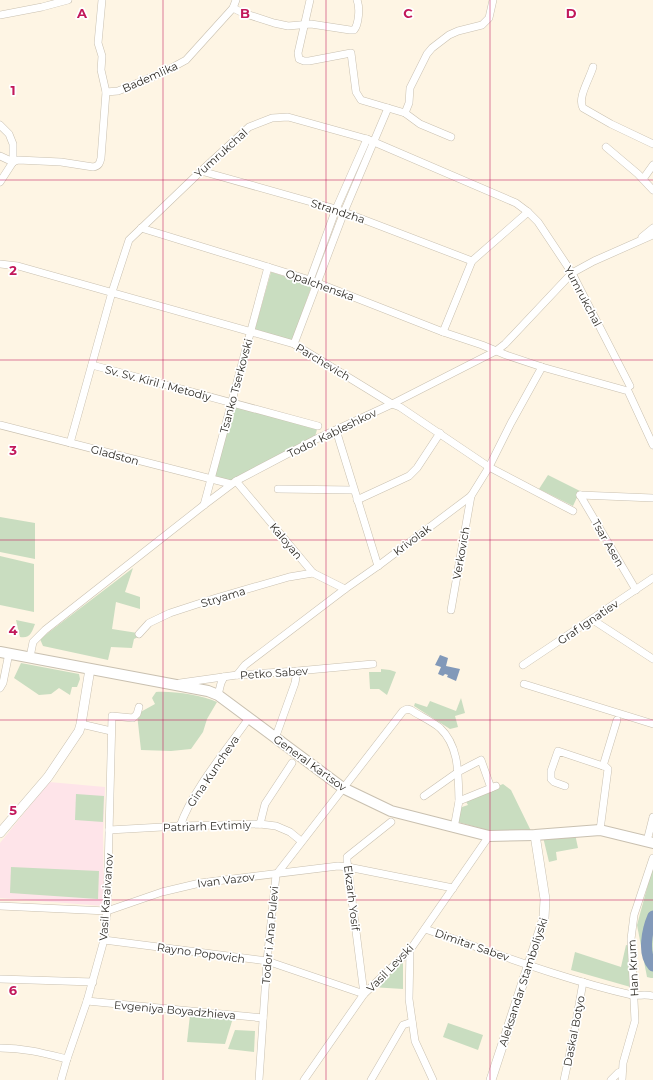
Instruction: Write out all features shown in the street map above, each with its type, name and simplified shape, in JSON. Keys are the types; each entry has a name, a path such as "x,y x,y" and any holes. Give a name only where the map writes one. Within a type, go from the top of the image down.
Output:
{"main road":[{"name":"General Kartsov","path":"5,652 90,669 199,688 218,695 343,788 391,811 489,836 535,835 600,830 650,842"}],"street":[{"path":"0,15 42,7 68,0"},
{"path":"0,156 13,162 18,160 61,162 93,167 97,166 101,158 106,92 101,70 101,52 98,43 102,0"},
{"path":"310,0 298,53 299,59 308,61 351,54 356,92 361,100 405,113 420,124 451,137"},
{"path":"234,3 243,13 274,23 288,26 311,24 354,30 357,25 359,4 357,0"},
{"path":"405,113 409,103 410,88 427,54 439,41 458,31 482,25 489,18 493,0"},
{"name":"Bademlika","path":"106,92 118,91 128,87 164,72 186,60 234,3"},
{"path":"593,67 582,97 581,105 583,108 611,124 653,144"},
{"path":"310,280 336,209 388,108"},
{"name":"Yumrukchal","path":"70,443 112,292 129,240 249,127 272,118 288,117 371,140 516,203 528,212 538,222 572,273 629,389 653,445"},
{"path":"0,125 9,134 12,144 13,162 0,182"},
{"path":"294,344 371,140"},
{"path":"606,147 643,179 653,190"},
{"path":"643,179 653,165"},
{"name":"Strandzha","path":"201,171 336,209 472,261"},
{"path":"443,332 472,261 528,212"},
{"name":"Opalchenska","path":"141,228 310,280 443,332 542,367 629,389"},
{"path":"636,242 653,228"},
{"name":"Todor Kableshkov","path":"30,657 33,642 45,630 234,483 314,440 392,404 496,351 505,344 572,273 653,235"},
{"name":"Parchevich","path":"0,264 18,266 294,344 440,433 489,467 573,511"},
{"name":"Tsanko Tserkovski","path":"204,505 268,267"},
{"path":"476,361 482,345"},
{"name":"Sv. Sv. Kiril i Metodiy","path":"92,365 318,426"},
{"name":"Krivolak","path":"237,675 245,665 471,496 489,467 542,367"},
{"name":"Gladston","path":"0,425 210,479 234,483"},
{"path":"336,430 353,490 378,566"},
{"path":"357,500 409,476 417,468 440,433"},
{"name":"Kaloyan","path":"234,483 312,574 345,589"},
{"path":"278,489 353,490"},
{"name":"Tsar Asen","path":"636,590 580,495 653,498"},
{"name":"Verkovich","path":"451,610 471,496"},
{"name":"Stryama","path":"139,634 149,622 170,613 282,579 312,574"},
{"name":"Graf Ignatiev","path":"523,665 653,578"},
{"path":"592,620 653,660"},
{"path":"0,688 3,683 5,652"},
{"name":"Petko Sabev","path":"174,684 237,675 374,664"},
{"path":"0,833 48,777 73,740 81,724 90,669"},
{"path":"274,737 295,683 296,671"},
{"path":"218,695 224,677"},
{"path":"524,684 653,724"},
{"path":"81,724 111,731 112,716 133,718 137,714 139,707"},
{"name":"Todor i Ana Pulevi","path":"259,1080 262,1018 276,874 403,710 411,710 440,728 449,739 458,764 458,772"},
{"name":"Gina Kuncheva","path":"180,826 187,808 206,778 249,718"},
{"path":"603,766 617,720"},
{"name":"Vasil Karaivanov","path":"61,1080 93,982 104,940 107,911 111,731"},
{"path":"566,786 554,782 551,779 551,771 558,751 608,769 600,830"},
{"path":"424,796 458,772 481,760 494,787 459,801"},
{"path":"260,824 265,804 292,763"},
{"path":"454,828 459,801 458,772"},
{"path":"650,842 653,817"},
{"name":"Ekzarh Yosif","path":"364,994 347,857 391,822"},
{"name":"Patriarh Evtimiy","path":"109,830 260,824 276,826 290,832 301,841"},
{"name":"Aleksandar Stamboliyski","path":"491,1080 544,918 545,899 535,835"},
{"name":"Vasil Levski","path":"304,1080 364,994 410,950 489,836"},
{"name":"Han Krum","path":"622,1080 622,1071 626,1052 634,1030 635,1021 631,939 632,926 653,858"},
{"name":"Ivan Vazov","path":"0,906 107,911 162,892 200,883 338,866 453,888"},
{"name":"Dimitar Sabev","path":"425,929 528,965 583,982 634,995 647,994 653,996"},
{"name":"Rayno Popovich","path":"104,940 267,962 364,994"},
{"path":"410,950 409,999 415,1041 433,1080"},
{"path":"0,979 93,982"},
{"name":"Daskal Botyo","path":"564,1080 583,982"},
{"name":"Evgeniya Boyadzhieva","path":"87,1001 262,1018"},
{"path":"370,1080 403,1025 412,1022"},
{"path":"0,1048 21,1048 67,1059"},
{"path":"611,1080 622,1071"}],"shaded area":[{"path":"49,782 105,787 103,835 104,906 0,898 0,843"}],"green space":[{"path":"271,272 312,285 292,341 255,329"},
{"path":"231,403 318,426 314,440 236,481 210,479"},
{"path":"548,475 580,491 573,506 539,489"},
{"path":"0,517 35,523 35,559 0,552"},
{"path":"0,556 34,564 34,612 0,605"},
{"path":"133,568 125,592 140,597 140,609 116,602 112,629 144,634 134,639 132,648 111,647 108,660 43,646 40,639"},
{"path":"16,620 35,624 32,632 28,636 20,637"},
{"path":"21,663 79,674 80,679 77,687 72,687 70,695 59,688 51,694 39,695 14,678"},
{"path":"381,669 396,672 387,695 379,689 370,689 369,672 381,672"},
{"path":"156,692 187,694 204,697 217,702 207,719 203,732 191,749 171,751 141,750 137,714 155,704 152,698"},
{"path":"461,698 465,713 455,716 458,727 450,729 414,706 415,703 427,707 430,701 456,711"},
{"path":"503,784 511,790 531,831 500,832 458,822 459,808 468,805 465,800"},
{"path":"76,794 104,796 103,822 75,820"},
{"path":"575,834 578,848 556,852 557,860 549,862 543,837"},
{"path":"653,866 653,978 651,978 647,977 637,925"},
{"path":"11,867 99,871 98,899 10,893"},
{"path":"626,945 631,946 634,988 571,970 575,952 621,967"},
{"path":"403,955 403,989 371,987"},
{"path":"190,1015 233,1018 225,1044 187,1042"},
{"path":"448,1023 483,1035 478,1050 443,1037"},
{"path":"235,1030 255,1031 254,1052 228,1049"}],"water":[{"path":"440,655 448,658 446,666 460,669 456,681 447,677 448,675 445,674 443,676 438,674 441,667 435,665"}],"waterway":[{"path":"653,916 647,935 648,955 653,966"}]}
